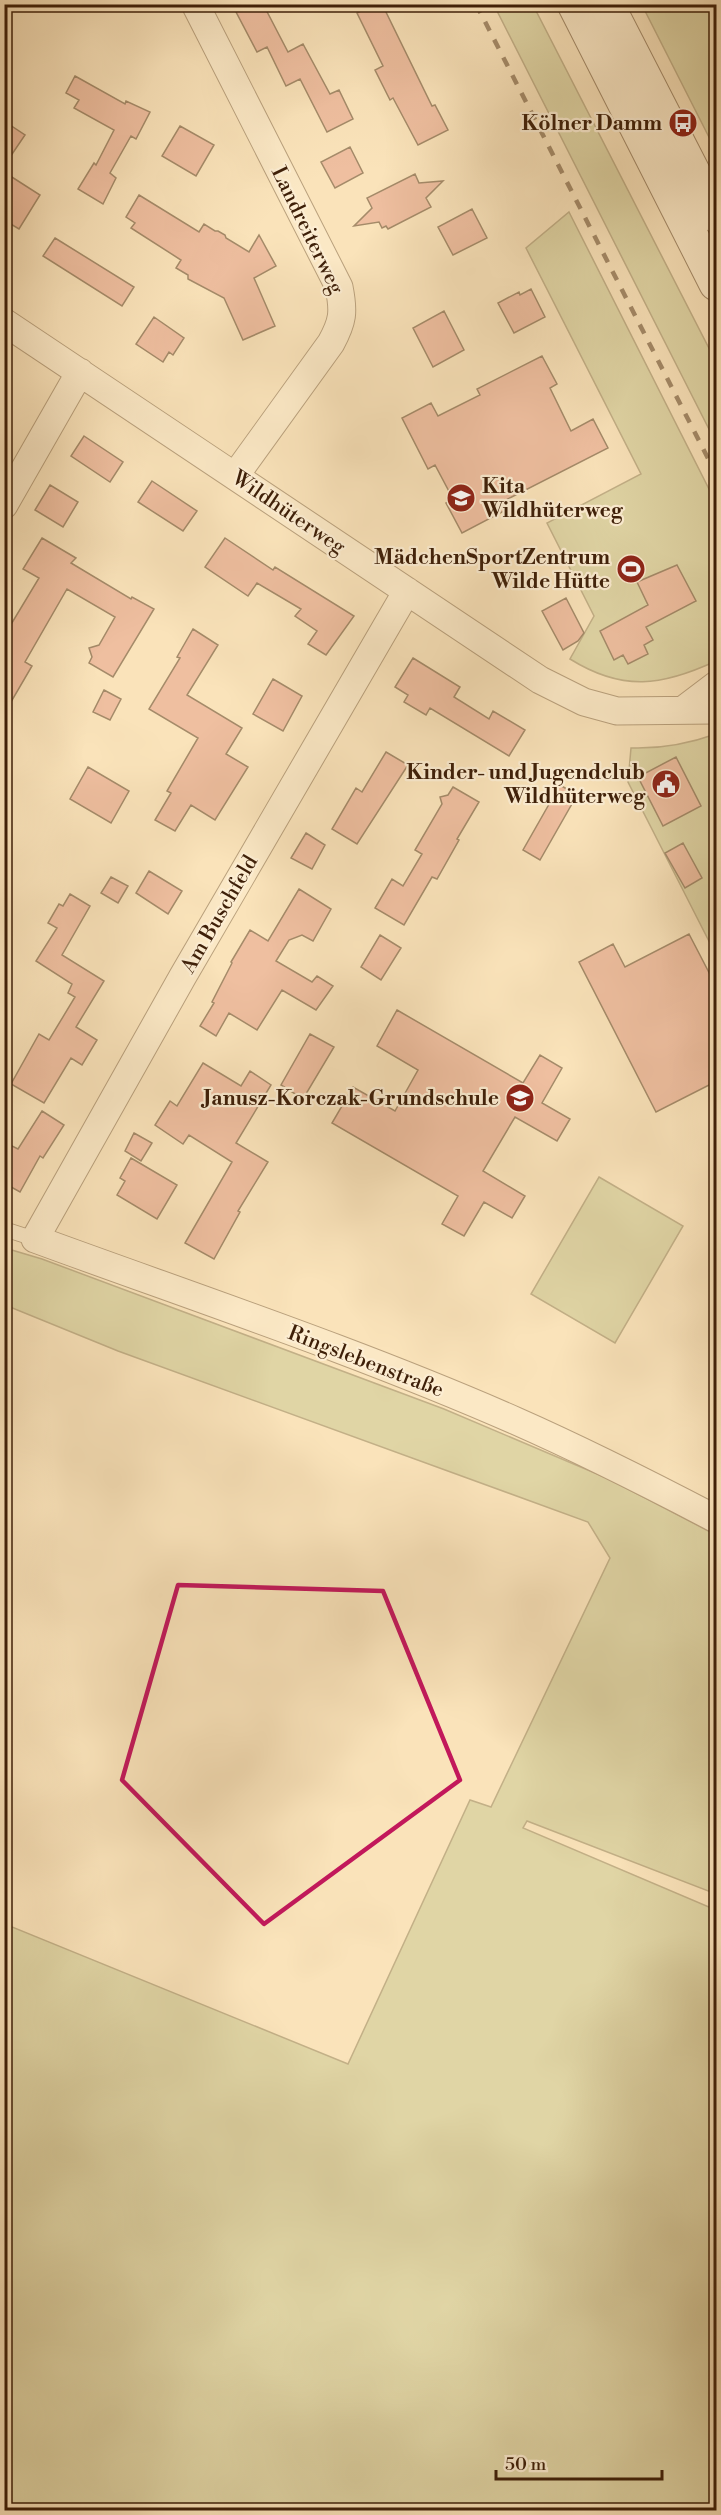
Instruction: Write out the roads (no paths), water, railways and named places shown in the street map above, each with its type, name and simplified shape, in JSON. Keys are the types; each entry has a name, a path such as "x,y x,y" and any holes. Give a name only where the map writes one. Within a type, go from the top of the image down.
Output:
{"street":[{"name":"Landreiterweg","path":"195,4 339,287 344,308 340,325 331,343 235,476"},
{"path":"574,4 712,263"},
{"path":"607,4 717,216"},
{"name":"Wildhüterweg","path":"4,322 540,680 584,702 617,711 717,710"},
{"path":"4,505 80,372"},
{"name":"Am Buschfeld","path":"35,1239 183,976 408,591"},
{"path":"683,710 717,685"},
{"name":"Ringslebenstraße","path":"35,1239 357,1356 516,1421 627,1473 717,1519"}],"lane":[{"name":"Ringslebenstraße","path":"4,1229 35,1239"}],"railway":[{"path":"476,4 716,474"}],"place":[{"name":"Kölner Damm","path":"683,123"},
{"name":"Kita Wildhüterweg","path":"461,498"},
{"name":"MädchenSportZentrum Wilde Hütte","path":"631,569"},
{"name":"Kinder- und Jugendclub Wildhüterweg","path":"666,784"},
{"name":"Janusz-Korczak-Grundschule","path":"520,1098"}]}
